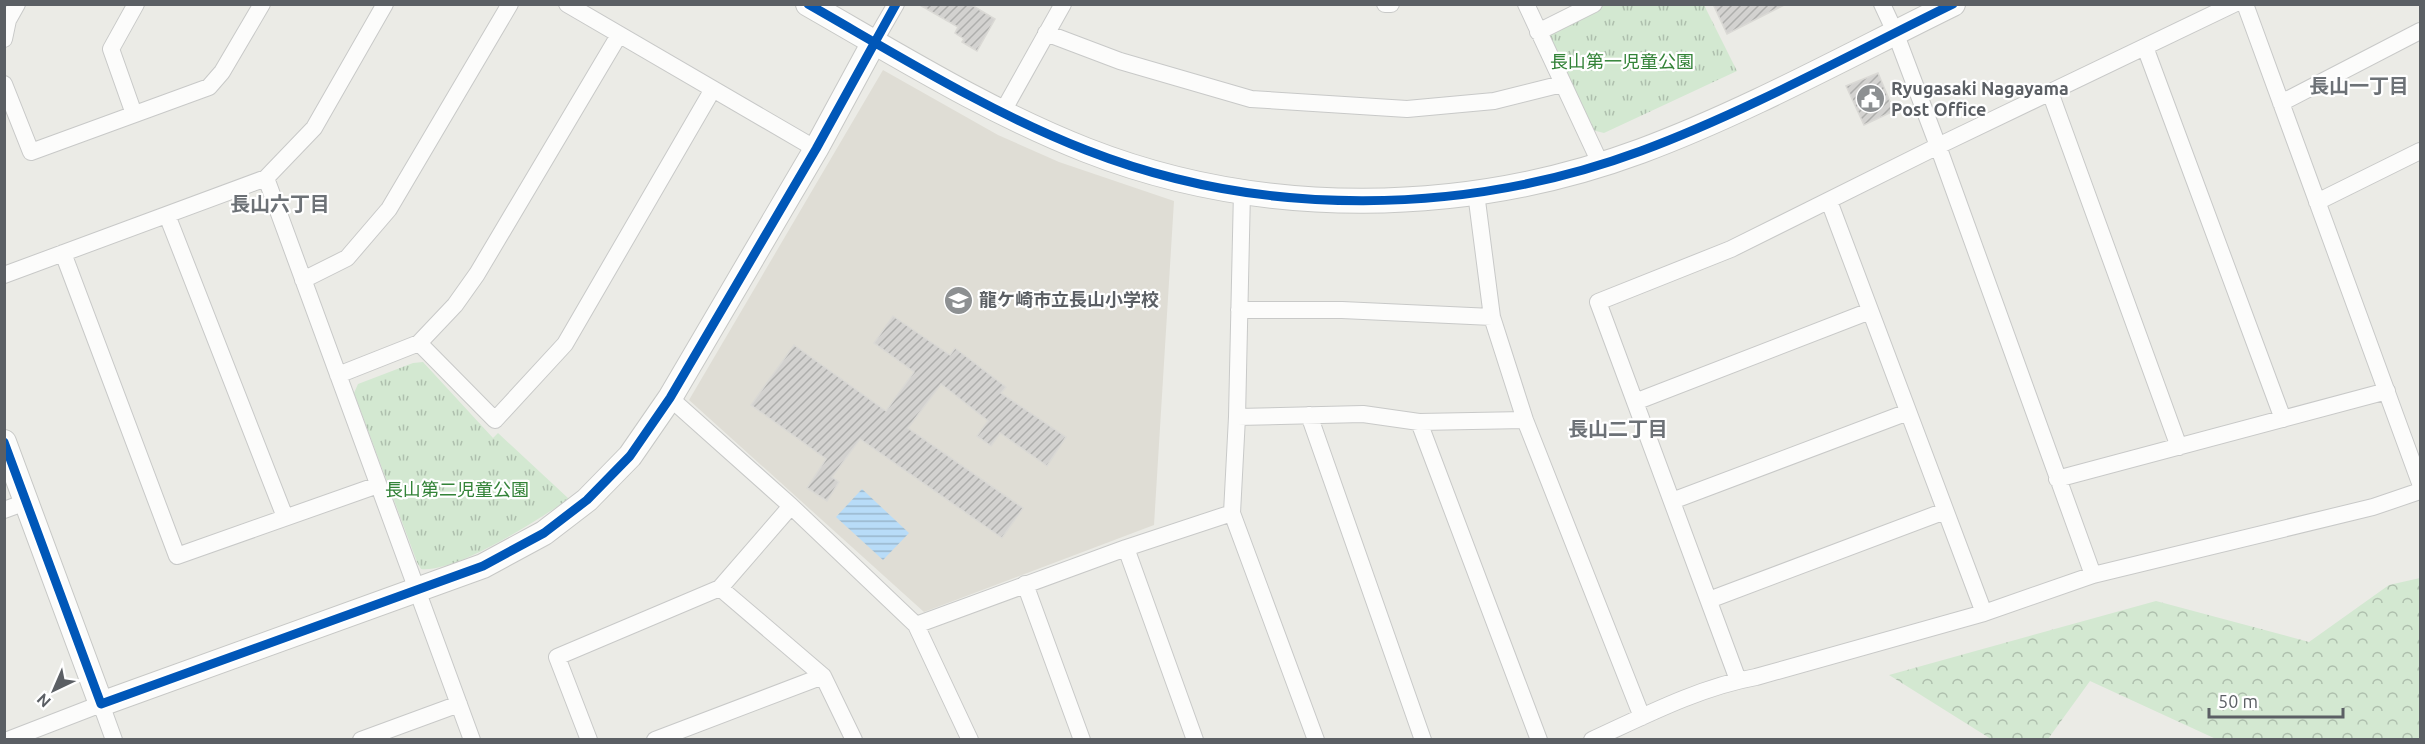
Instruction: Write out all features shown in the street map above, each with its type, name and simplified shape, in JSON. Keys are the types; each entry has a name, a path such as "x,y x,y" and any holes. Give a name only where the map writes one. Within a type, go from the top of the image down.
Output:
{"street":[{"path":"4,39 8,20 17,4"},
{"path":"134,114 111,49 136,4"},
{"path":"4,84 31,152 209,87 222,72 262,4"},
{"path":"4,275 266,178 314,128 385,4"},
{"path":"303,280 347,258 389,209 510,4"},
{"path":"567,4 816,149"},
{"path":"808,4 1002,113 1088,151 1196,183 1242,191 1298,197 1401,201 1476,193 1546,180 1601,165 1698,128 1953,4"},
{"path":"8,740 101,704 483,566 516,549 566,517 587,500 630,456 670,398 816,149 896,4"},
{"path":"1002,113 1063,4"},
{"path":"1385,4 1391,4"},
{"path":"1526,4 1601,165"},
{"path":"1538,32 1594,4"},
{"path":"1882,4 1896,32 2093,575"},
{"path":"1738,680 1598,302 1731,249 1938,146 2234,4"},
{"path":"2245,4 2421,483"},
{"path":"2281,103 2421,31"},
{"path":"1047,33 1120,61 1251,99 1407,109 1494,101 1562,84"},
{"path":"338,375 419,343 455,305 477,274 620,35"},
{"path":"2145,47 2283,419"},
{"path":"419,343 495,420 566,344 713,89"},
{"path":"2050,93 2179,447"},
{"path":"2317,202 2421,151"},
{"path":"266,178 472,740"},
{"path":"1242,191 1237,417 1232,513 1316,740"},
{"path":"1476,193 1492,317 1525,420 1642,717"},
{"path":"1829,201 1984,613"},
{"path":"167,215 285,517"},
{"path":"63,253 177,556 378,485"},
{"path":"1239,310 1342,310 1492,317"},
{"path":"1635,402 1870,311"},
{"path":"2057,479 2386,391"},
{"path":"670,398 791,506 916,625 970,740"},
{"path":"1672,501 1908,412"},
{"path":"1237,417 1363,414 1419,422 1525,420"},
{"path":"1309,415 1423,740"},
{"path":"1419,422 1539,740"},
{"path":"4,442 15,506 101,704 114,740"},
{"path":"1592,740 1642,717 1738,680 1756,677 1984,613 2093,575 2373,507 2421,491"},
{"path":"589,740 557,657 720,588 791,506"},
{"path":"1709,600 1945,511"},
{"path":"916,625 1024,584 1232,513"},
{"path":"1126,548 1195,740"},
{"path":"1024,584 1082,740"},
{"path":"720,588 823,676 854,740"},
{"path":"655,740 823,676"},
{"path":"362,740 459,704"}],"shaded area":[{"name":"龍ケ崎市立長山小学校","path":"883,70 998,135 1059,162 1174,201 1154,525 924,612 689,400"}],"green space":[{"name":"長山第一児童公園","path":"1605,5 1704,5 1737,71 1604,133 1592,130 1544,34"},
{"name":"長山第二児童公園","path":"423,362 493,438 498,433 569,499 518,531 475,554 455,563 421,569 354,393 358,384 413,363"},
{"path":"2420,578 2420,739 2216,739 2090,681 2048,739 1991,739 1889,675 2156,601 2309,642 2389,585"}],"water":[{"path":"862,489 909,533 883,560 836,517"}],"building":[{"path":"918,4 970,4 995,19 977,51 962,42 964,39 955,33 958,27"},
{"path":"1713,4 1786,4 1727,34"},
{"path":"1878,73 1894,111 1864,125 1846,86"},
{"path":"893,316 950,355 955,348 1006,387 1001,393 1066,437 1047,466 1000,433 991,446 977,436 988,421 941,384 908,428 1023,508 1002,538 860,439 832,477 839,482 827,501 807,488 826,459 751,405 794,345 886,411 914,372 874,343"}],"cycle path":[{"path":"808,4 979,101 1086,150 1153,173 1222,188 1293,198 1364,201 1434,197 1505,188 1574,172 1641,151 1759,101 1953,4"},
{"path":"4,442 101,704 483,566 544,533 587,500 630,456 670,398 816,149 896,4"}],"place":[{"name":"Ryugasaki Nagayama Post Office","path":"1870,99"},
{"name":"龍ケ崎市立長山小学校","path":"958,300"}],"district":[{"name":"長山一丁目","path":"2359,86"},
{"name":"長山六丁目","path":"280,204"},
{"name":"長山二丁目","path":"1618,429"}]}
